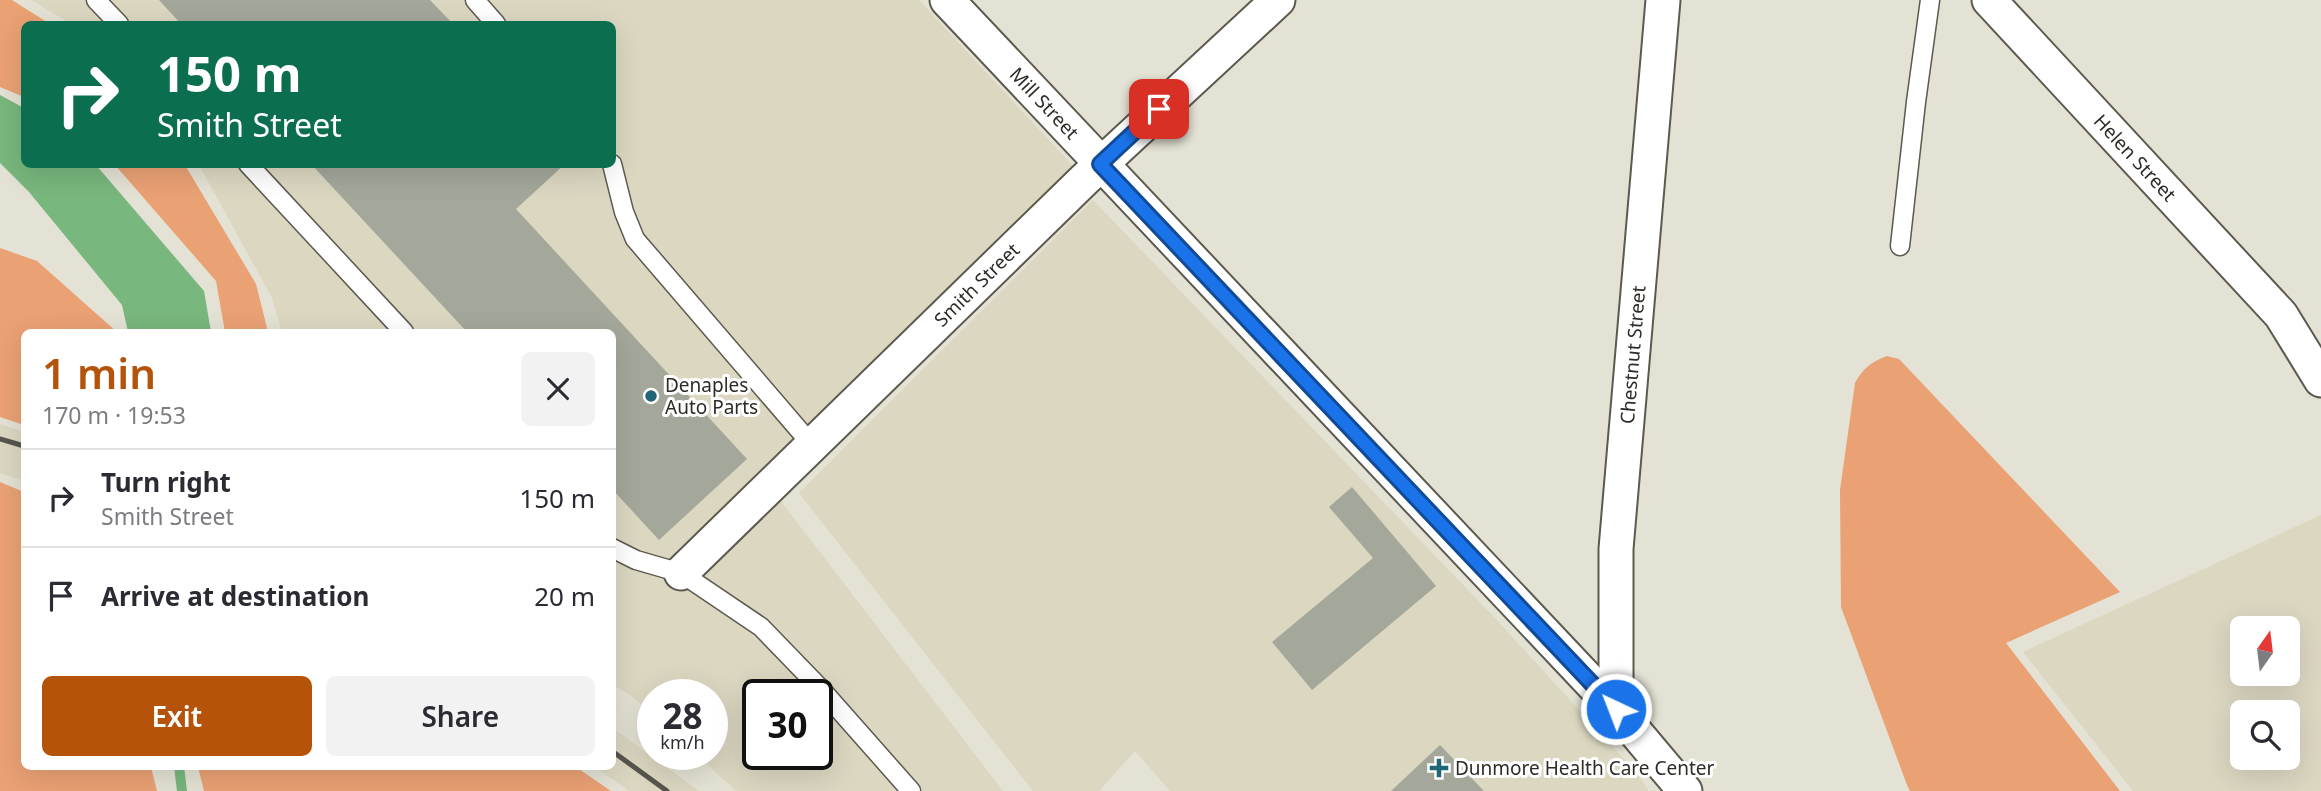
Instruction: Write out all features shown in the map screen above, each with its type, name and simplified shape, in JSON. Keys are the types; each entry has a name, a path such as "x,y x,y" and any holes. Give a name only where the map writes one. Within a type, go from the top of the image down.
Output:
{"street":[{"name":"Mill Street","path":"947,0 1616,709 1685,791"},
{"name":"Smith Street","path":"681,573 1100,164 1278,0"},
{"name":"Chestnut Street","path":"1616,709 1616,550 1663,0"},
{"name":"Helen Street","path":"1989,0 2281,315 2321,380"}],"lane":[{"path":"96,0 116,21"},
{"path":"475,0 493,21"},
{"path":"1900,246 1930,0"},
{"path":"252,168 401,329"},
{"path":"613,168 624,212 635,239 812,445"},
{"path":"616,550 636,560 681,573 761,627 820,688 911,791"}],"shaded area":[{"path":"0,0 12,0 45,21 21,21 21,96 0,87"},
{"path":"31,0 919,0 1085,179 764,479 1003,791 736,791 713,770 728,770 728,679 637,679 637,701 616,687 616,329 281,329 272,298 201,168 616,168 616,21 66,21"},
{"path":"0,95 21,106 21,168 99,168 204,291 210,329 127,329 122,305 29,192 0,163"},
{"path":"118,168 187,168 256,284 267,329 224,329 216,281"},
{"path":"1093,200 1494,617 1635,771 1649,791 1170,791 1135,751 1099,791 1033,791 799,493"},
{"path":"0,248 37,261 114,329 21,329 21,424 0,417"},
{"path":"1887,356 1899,359 2120,592 2006,643 2120,791 1910,791 1841,607 1840,490 1855,383 1868,366"},
{"path":"0,424 21,431 21,480 0,473"},
{"path":"0,482 21,491 21,770 152,770 157,791 0,791"},
{"path":"2321,515 2321,791 2133,791 2023,652"},
{"path":"616,730 637,746 637,770 670,770 699,791 629,791 599,770 616,770"},
{"path":"199,770 580,770 611,791 204,791"}],"building":[{"path":"159,0 430,0 450,21 178,21"},
{"name":"Denaples Auto Parts","path":"315,168 561,168 516,209 747,459 659,540 616,493 616,329 464,329"},
{"path":"1352,487 1436,586 1312,690 1272,642 1373,558 1329,507"},
{"name":"Dunmore Health Care Center","path":"1440,745 1484,791 1391,791"}],"waterway":[{"path":"179,770 182,791"}],"railway":[{"path":"0,439 21,445"},
{"path":"616,754 667,791"}],"place":[{"name":"Denaples Auto Parts","path":"651,396"},
{"name":"Dunmore Health Care Center","path":"1439,768"}],"route":[{"path":"1159,109 1100,164 1616,709"}]}
